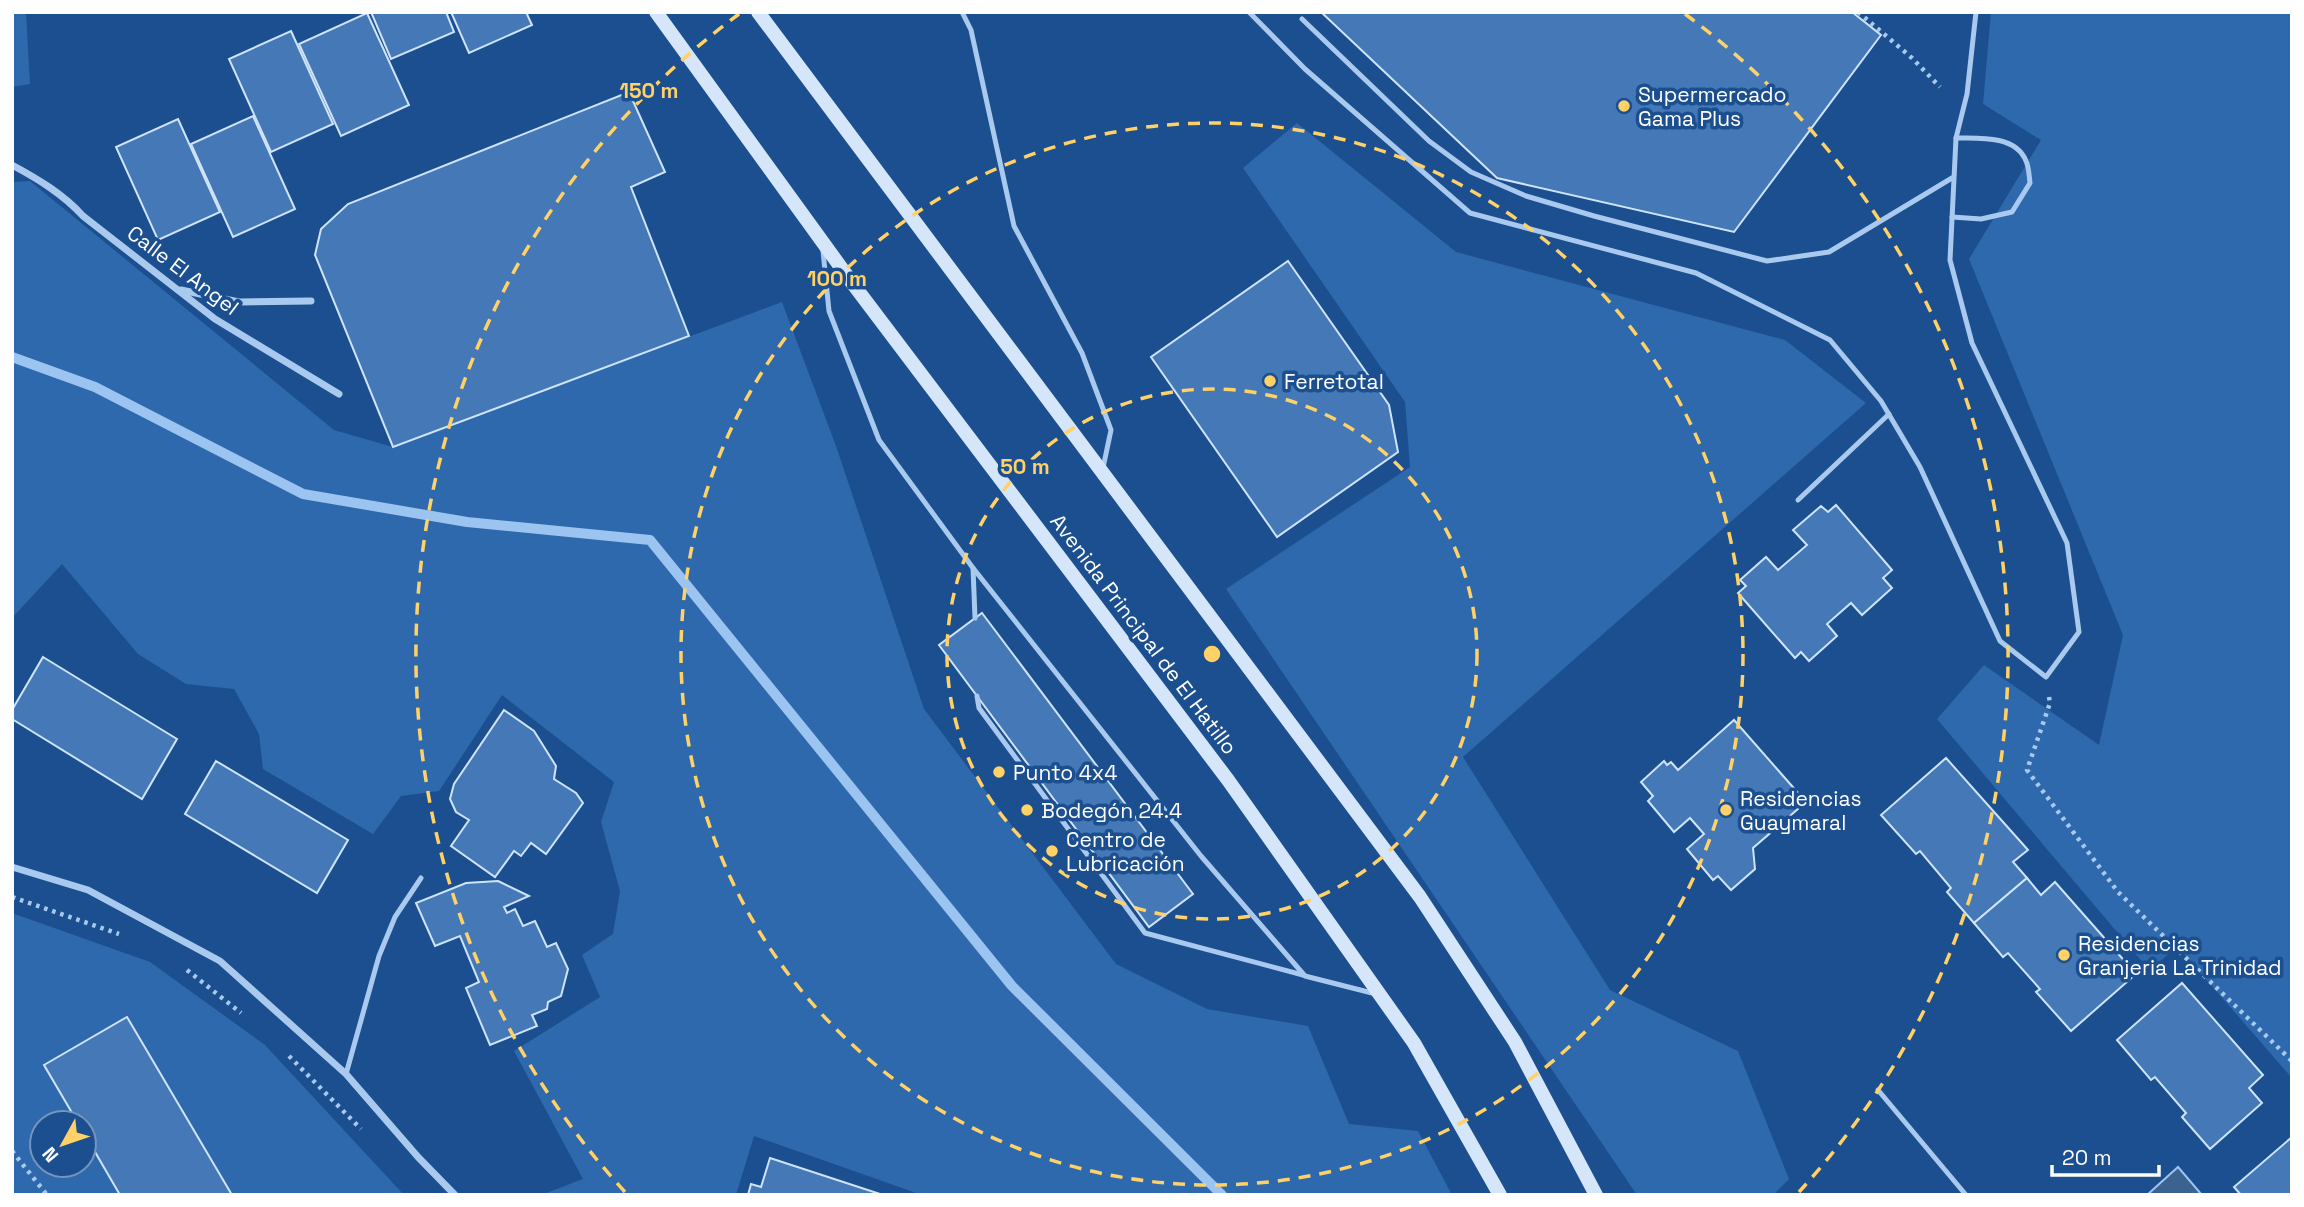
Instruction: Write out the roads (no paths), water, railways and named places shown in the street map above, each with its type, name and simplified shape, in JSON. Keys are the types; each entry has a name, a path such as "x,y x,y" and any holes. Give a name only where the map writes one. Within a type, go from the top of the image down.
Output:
{"main road":[{"name":"Avenida Principal de El Hatillo","path":"656,12 822,241 1228,780 1414,1043 1500,1195"},
{"path":"758,12 1420,897 1515,1042 1596,1195"}],"street":[{"name":"Calle El Angel","path":"12,165 38,178 215,319 339,394"},
{"path":"177,289 239,302 311,301"},
{"path":"12,867 88,890 220,961 346,1074 455,1195"}],"lane":[{"path":"962,12 971,30 1014,226 1082,353 1111,430 1102,472"},
{"path":"1249,12 1305,69 1470,213 1696,273 1830,340 1881,401 1920,467 2000,641 2046,677 2079,632 2067,543 1972,343 1950,260 1956,138 1967,94 1976,12"},
{"path":"1302,19 1429,141 1471,172 1538,200 1767,261 1829,252 1952,178"},
{"path":"1952,217 1982,219 2012,212 2030,183 2026,159 2011,144 1991,138 1956,138"},
{"path":"822,241 829,311 879,440 973,568 1201,856 1305,976"},
{"path":"1798,500 1889,414"},
{"path":"973,568 975,618"},
{"path":"977,696 979,708 1145,933 1381,996"},
{"path":"346,1074 379,956 395,917 421,878"},
{"path":"1878,1090 1966,1195"}],"waterway":[{"path":"12,357 95,387 303,494 467,522 650,540 1012,986 1222,1195"}],"place":[{"name":"Supermercado Gama Plus","path":"1624,106"},
{"name":"Ferretotal","path":"1270,381"},
{"name":"Punto 4x4","path":"999,772"},
{"name":"Bodegón 24.4","path":"1027,810"},
{"name":"Residencias Guaymaral","path":"1726,810"},
{"name":"Centro de Lubricación","path":"1052,851"},
{"name":"Residencias Granjeria La Trinidad","path":"2064,955"}]}
